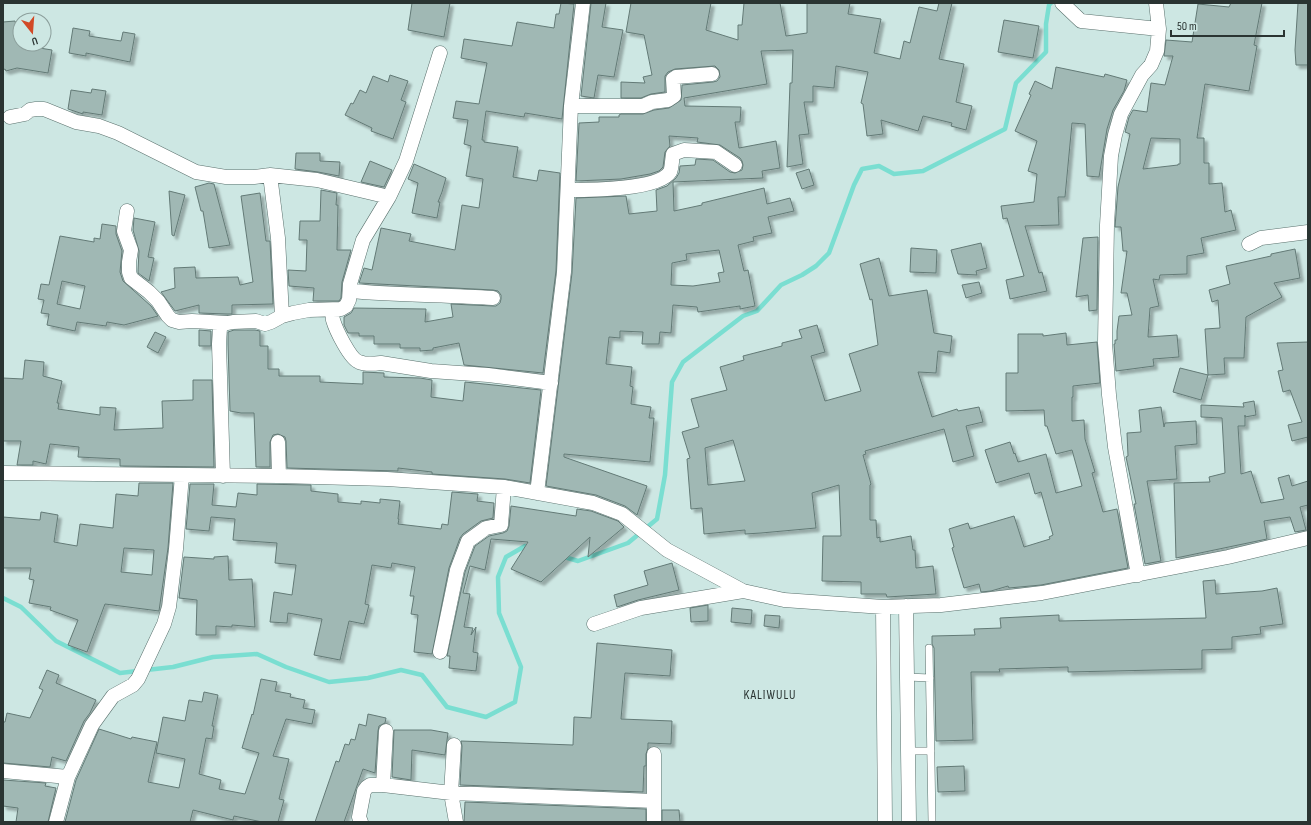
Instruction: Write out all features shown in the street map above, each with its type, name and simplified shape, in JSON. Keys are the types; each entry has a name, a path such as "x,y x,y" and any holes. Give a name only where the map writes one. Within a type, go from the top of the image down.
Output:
{"street":[{"path":"537,493 564,272 571,106 583,3"},
{"path":"1062,3 1081,21 1159,29"},
{"path":"1138,575 1114,446 1109,395 1105,342 1107,226 1111,156 1115,134 1121,114 1142,75 1151,65 1156,51 1159,29 1156,3"},
{"path":"127,211 124,231 131,250 129,272 131,278 158,301 172,320 179,322 192,321 228,323 256,321 265,324 282,316 310,310 341,309 346,306 349,300 355,264 363,240 389,198 406,161 440,53"},
{"path":"571,106 643,106 652,102 668,100 674,96 672,82 676,77 712,74"},
{"path":"10,117 25,114 30,110 44,109 76,122 99,126 118,133 196,172 226,177 254,177 270,175 317,180 389,198"},
{"path":"568,190 612,189 651,183 662,179 670,172 673,154 684,150 716,152 735,165"},
{"path":"270,175 278,238 282,316"},
{"path":"1249,244 1261,238 1308,232"},
{"path":"350,291 493,298"},
{"path":"333,310 333,319 340,337 352,356 358,362 369,364 381,363 454,374 488,375 551,382"},
{"path":"223,476 219,344 220,328 228,323"},
{"path":"278,442 278,476"},
{"path":"3,473 56,472 388,479 504,487 593,503 622,514 667,550 743,591 784,600 883,607 941,605 1042,593 1228,557 1308,538"},
{"path":"56,822 68,776 92,725 104,706 113,696 133,685 138,679 164,624 169,606 176,549 182,475"},
{"path":"440,652 457,570 468,541 486,528 501,525 504,487"},
{"path":"594,624 641,608 743,591"},
{"path":"906,606 909,822"},
{"path":"883,607 885,822"},
{"path":"383,785 386,731"},
{"path":"454,745 451,793 456,822"},
{"path":"654,754 654,822"},
{"path":"3,771 68,776"},
{"path":"361,822 359,817 364,790 370,785 383,785 451,793 654,801"}],"lane":[{"path":"929,648 932,822"},
{"path":"907,677 930,678"},
{"path":"908,751 931,751"}],"building":[{"path":"412,3 450,3 444,37 408,30"},
{"path":"561,3 574,4 562,119 525,113 524,117 486,111 482,140 484,140 484,142 518,147 513,177 537,181 539,170 560,173 556,271 543,373 464,365 459,343 433,348 433,350 420,351 420,348 400,348 400,344 374,344 374,336 359,336 359,333 348,333 344,325 344,317 351,313 354,308 426,309 425,322 453,317 451,304 496,306 500,303 501,295 498,291 493,290 359,283 364,268 372,270 381,228 411,234 409,241 455,250 462,205 479,208 483,179 466,176 471,146 464,144 468,120 453,118 456,101 479,104 487,63 461,58 464,39 512,46 517,22 554,28 556,14 559,14"},
{"path":"591,3 606,3 602,27 623,30 614,77 598,75 594,98 581,96"},
{"path":"631,3 711,3 706,30 738,40 738,25 742,25 744,3 780,3 786,36 807,33 807,3 850,3 848,14 881,19 874,53 900,59 904,41 910,43 919,7 937,11 939,3 952,3 939,59 964,64 956,102 972,106 966,130 951,126 952,123 923,116 918,131 881,120 883,134 867,136 863,104 861,103 868,72 836,66 834,88 813,86 813,102 804,102 809,134 799,135 803,164 787,167 790,83 792,83 793,50 761,51 767,84 684,98 685,106 741,107 740,122 735,122 739,148 776,141 780,168 762,171 763,178 673,182 674,211 764,188 767,204 790,198 794,211 768,217 772,233 753,237 754,241 738,245 744,271 748,270 755,306 740,309 740,306 698,312 697,307 673,305 671,333 660,332 659,344 642,344 643,332 620,331 620,338 609,337 606,364 632,367 630,386 633,387 631,404 651,407 649,418 654,418 650,462 564,454 564,457 647,486 637,515 625,506 596,495 546,486 572,273 576,198 626,196 629,214 657,211 656,190 667,186 676,178 679,173 680,166 695,165 696,159 713,160 730,172 735,173 742,170 743,165 740,158 720,145 697,142 698,138 669,136 670,146 665,152 663,167 659,171 621,179 576,181 579,123 599,122 599,117 619,117 621,114 643,114 654,110 669,108 681,100 682,85 713,82 717,81 720,77 719,70 715,66 675,69 668,72 665,76 665,92 651,94 641,98 621,98 621,82 645,83 643,77 652,75 644,35 626,32","holes":["719,250 724,272 718,273 720,282 693,286 671,285 672,263 687,260 686,254"]},
{"path":"1231,3 1262,3 1254,45 1257,46 1249,91 1205,84 1197,138 1204,138 1204,163 1209,163 1209,184 1222,183 1225,212 1231,210 1236,230 1201,238 1204,253 1187,256 1187,274 1160,275 1159,280 1153,279 1159,306 1150,308 1148,337 1177,335 1179,357 1153,359 1154,366 1116,371 1114,344 1115,340 1117,340 1119,316 1132,315 1127,293 1121,293 1127,251 1123,251 1121,227 1115,227 1118,187 1130,134 1125,132 1129,117 1133,110 1147,112 1151,83 1165,85 1173,56 1164,56 1166,40 1192,42 1198,4 1229,7","holes":["1151,138 1180,139 1180,164 1143,169"]},
{"path":"1298,3 1308,3 1308,65 1296,65 1295,50"},
{"path":"1004,20 1039,26 1033,58 998,52"},
{"path":"12,21 12,52 52,52 48,73 17,68 6,71 5,69 3,70 3,22"},
{"path":"73,28 90,31 89,36 121,41 123,32 135,34 130,62 86,53 86,56 69,53"},
{"path":"1056,67 1104,77 1105,74 1127,80 1124,91 1113,110 1107,129 1099,177 1087,176 1085,124 1072,123 1065,197 1058,197 1059,225 1025,226 1039,273 1042,272 1047,291 1010,299 1006,280 1024,276 1007,218 1003,219 1001,206 1034,202 1037,174 1028,171 1037,141 1015,131 1031,95 1029,94 1035,81 1052,89"},
{"path":"390,75 408,81 401,100 406,102 393,139 371,131 372,128 345,115 351,103 353,104 360,90 366,93 373,76 388,82"},
{"path":"92,89 106,91 102,115 83,112 83,114 68,109 71,90 91,93"},
{"path":"296,153 320,153 320,161 340,162 339,176 295,169"},
{"path":"370,161 392,170 384,187 361,182"},
{"path":"414,164 446,178 438,202 440,202 437,218 412,213 418,183 408,179"},
{"path":"809,169 814,185 802,189 796,173"},
{"path":"209,183 214,184 230,245 209,248 203,211 201,211 195,187"},
{"path":"321,190 337,193 337,250 351,250 342,282 341,298 339,301 313,301 314,288 289,286 288,270 306,271 307,240 299,240 300,221 320,221"},
{"path":"169,191 185,195 174,236 172,235"},
{"path":"260,193 266,241 270,241 273,304 232,305 232,314 199,313 199,305 175,311 161,292 175,288 174,268 195,267 196,278 238,277 240,285 253,282 241,196"},
{"path":"134,218 155,222 148,257 154,258 149,281 138,273 139,251 133,230"},
{"path":"102,224 116,226 116,234 122,251 120,272 123,281 151,306 158,316 124,325 107,322 106,326 77,322 75,331 47,325 49,314 41,313 44,300 38,299 41,284 49,285 60,236 94,242 94,238 100,239","holes":["62,281 85,286 80,309 57,304"]},
{"path":"1098,237 1097,310 1089,311 1088,295 1076,297 1083,238"},
{"path":"981,243 987,268 976,271 977,275 958,274 951,250"},
{"path":"911,248 937,250 936,273 910,272"},
{"path":"1295,249 1300,278 1274,283 1282,297 1246,317 1244,358 1224,358 1225,374 1208,375 1205,329 1220,328 1218,300 1212,302 1209,290 1230,284 1226,266"},
{"path":"879,258 889,296 927,290 934,333 952,336 950,353 938,351 936,373 918,372 932,417 957,409 958,411 979,407 983,422 966,426 974,456 953,462 944,429 865,451 866,454 863,455 871,484 870,520 876,520 877,538 880,537 880,542 911,536 913,550 915,550 916,568 933,566 936,594 887,597 886,594 861,594 861,582 822,581 823,536 841,536 839,485 812,493 816,528 745,534 745,530 704,534 702,508 691,509 687,459 690,458 682,432 699,427 691,399 727,390 720,367 744,360 743,356 782,346 782,343 802,338 799,330 817,325 825,352 811,356 825,401 861,391 849,354 878,345 872,299 870,300 860,264","holes":["733,440 745,481 708,485 705,448"]},
{"path":"979,282 982,293 966,298 962,285"},
{"path":"199,330 211,331 211,346 199,346"},
{"path":"234,330 260,331 260,346 268,346 268,369 279,369 279,376 320,376 320,382 363,384 363,372 384,373 384,377 420,378 432,380 431,397 463,401 465,382 541,390 530,483 505,479 432,474 432,472 398,468 398,471 287,468 285,437 278,434 273,435 270,442 270,467 256,467 254,413 230,411 228,332"},
{"path":"155,332 166,337 158,353 147,347"},
{"path":"1066,333 1067,345 1097,342 1100,383 1073,386 1072,421 1084,420 1085,439 1095,472 1092,473 1103,512 1117,509 1128,568 1041,585 1009,588 1008,586 981,592 979,584 964,588 952,548 954,547 949,529 968,523 970,529 1014,516 1024,547 1050,539 1049,537 1053,535 1041,492 1035,494 1029,473 996,483 985,450 1010,442 1018,462 1046,454 1056,493 1082,486 1072,450 1056,454 1047,426 1045,426 1044,410 1006,411 1006,373 1018,373 1018,334 1043,334 1043,336"},
{"path":"1308,342 1308,437 1292,441 1288,425 1302,422 1290,390 1283,392 1278,371 1283,370 1277,343"},
{"path":"25,360 44,362 43,376 62,381 57,403 59,403 58,409 100,415 100,407 116,408 114,430 163,428 162,401 193,400 193,380 212,380 214,467 120,466 120,459 78,457 79,447 50,444 46,464 33,461 33,465 17,465 21,441 3,441 3,378 23,379"},
{"path":"1180,368 1208,375 1201,400 1173,392"},
{"path":"1254,401 1256,415 1245,417 1245,426 1238,426 1241,474 1251,471 1261,503 1284,499 1278,478 1289,475 1292,486 1308,481 1308,505 1300,507 1306,530 1295,532 1290,517 1264,521 1267,539 1176,558 1174,483 1210,482 1209,477 1225,473 1222,418 1201,417 1201,405 1244,407 1243,403"},
{"path":"1161,407 1164,427 1165,423 1196,421 1197,444 1175,446 1177,479 1147,481 1161,561 1145,564 1134,504 1136,504 1126,457 1128,456 1127,433 1141,432 1139,410"},
{"path":"139,483 173,483 168,548 159,611 105,604 87,652 68,645 78,620 50,610 51,607 29,603 34,580 29,579 31,568 3,568 3,517 40,520 41,512 58,515 54,542 77,546 80,524 113,528 116,494 138,496","holes":["124,548 154,550 152,575 121,572"]},
{"path":"190,484 214,484 212,505 236,507 238,493 257,495 257,484 311,485 311,491 338,494 338,502 361,504 361,501 380,503 380,499 400,501 398,524 441,529 442,524 448,525 452,492 478,494 477,501 494,503 493,518 481,521 463,534 460,538 449,568 432,654 414,652 418,615 411,614 414,596 410,596 415,567 392,563 391,568 372,565 365,604 369,605 364,624 349,621 340,660 314,655 322,619 288,613 287,623 270,622 274,592 292,595 296,565 275,563 277,543 233,540 235,519 211,517 209,531 186,529"},
{"path":"511,506 576,516 577,509 591,511 618,521 624,527 588,557 590,537 541,582 511,569 528,542 491,539 485,570 470,566 463,593 470,594 464,627 473,628 471,635 476,627 473,652 478,653 476,671 449,668 450,656 447,656 465,572 475,546 489,536 507,531"},
{"path":"228,556 229,580 252,579 255,627 232,625 232,627 216,626 216,635 196,635 197,600 179,598 184,557 214,559 214,557"},
{"path":"672,563 679,590 617,607 614,595 648,585 644,571"},
{"path":"1215,580 1216,594 1262,591 1277,588 1283,624 1260,627 1261,634 1232,637 1232,649 1202,650 1202,669 1068,672 1068,667 999,669 1000,672 971,672 973,740 936,741 934,648 932,644 932,636 975,635 974,629 1001,628 1000,618 1059,615 1059,621 1206,618 1203,581"},
{"path":"708,605 708,621 691,622 690,608"},
{"path":"732,608 752,610 751,624 731,622"},
{"path":"765,615 780,616 779,628 764,626"},
{"path":"597,643 672,650 670,676 625,673 621,719 672,721 671,744 648,743 646,766 644,766 643,792 460,785 461,741 573,745 574,717 591,718"},
{"path":"47,670 59,675 56,683 96,700 90,713 84,721 66,761 52,757 50,767 3,763 3,722 5,722 7,713 30,718 43,690 39,688"},
{"path":"261,679 277,682 275,691 291,694 290,697 305,700 303,708 315,710 312,724 286,719 273,756 289,759 279,799 284,800 278,822 262,822 234,816 233,820 193,810 190,822 65,822 76,780 99,729 131,739 132,737 157,742 148,782 179,788 185,759 156,753 163,717 185,721 189,700 202,702 204,692 218,695 212,726 214,726 212,739 206,738 199,774 221,780 219,789 245,794 259,753 242,748 252,714 253,715"},
{"path":"368,714 386,718 385,723 379,726 378,731 375,773 363,769 344,822 315,822 336,761 339,762 345,744 349,745 351,739 355,740 359,724 366,726"},
{"path":"394,730 431,730 448,733 445,755 412,750 411,780 392,777"},
{"path":"964,766 965,791 938,792 937,767"},
{"path":"3,780 46,783 45,786 56,788 48,822 16,822 18,808 3,806"},
{"path":"465,802 646,809 646,822 464,822"},
{"path":"662,810 679,810 680,822 662,822"}],"waterway":[{"path":"561,556 578,561 628,543 657,519 665,475 672,382 683,362 743,316 757,311 781,285 802,275 816,266 829,253 854,185 862,169 879,166 894,174 923,171 1005,129 1016,83 1046,52 1046,24 1049,5 1051,3"},
{"path":"3,598 21,607 56,641 120,673 173,667 213,657 257,654 286,667 329,682 368,678 401,670 422,675 447,707 486,717 515,702 521,667 499,613 498,577 506,557 525,546 531,548"}],"district":[{"name":"KALIWULU","path":"770,694"}]}
